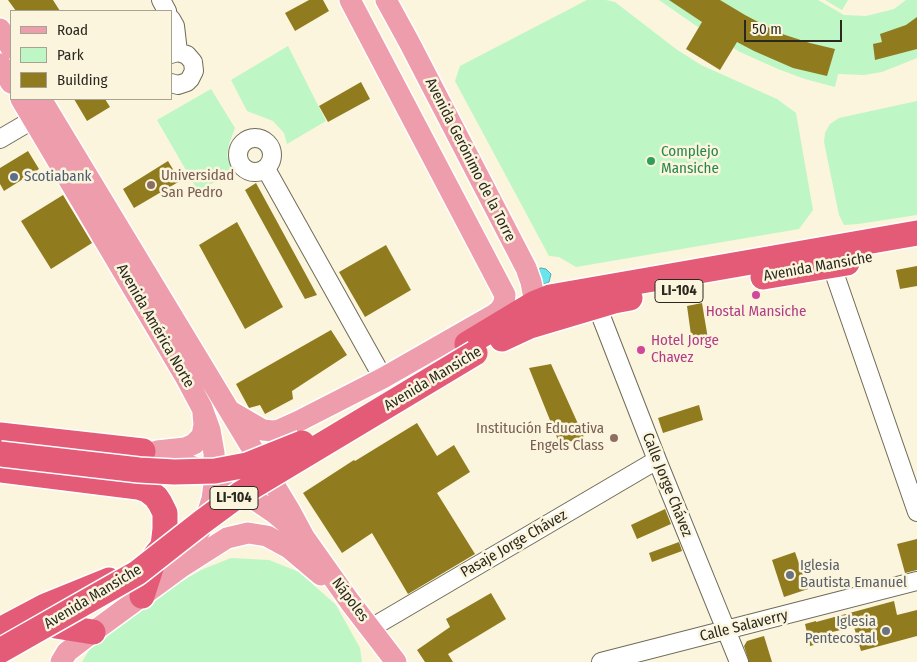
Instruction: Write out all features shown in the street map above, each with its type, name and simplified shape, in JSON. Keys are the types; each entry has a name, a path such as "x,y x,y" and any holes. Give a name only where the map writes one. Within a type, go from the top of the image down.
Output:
{"highway":[{"name":"Avenida Mansiche","path":"0,454 139,470 174,472 215,471 247,465 298,445 532,315 550,297 661,277 900,252 917,234"},
{"name":"Avenida Mansiche","path":"532,315 597,306 829,258"},
{"name":"Avenida Mansiche","path":"0,651 137,573 240,494 471,348"},
{"path":"0,435 143,451"},
{"path":"0,470 138,487 147,490 156,497 164,513 163,546 155,556 142,596"},
{"name":"Avenida Mansiche","path":"3,629 45,606 135,569 155,556"},
{"path":"3,629 37,623 93,632"}],"main road":[{"name":"Avenida Gerónimo de la Torre","path":"350,0 505,295 504,303"},
{"name":"Avenida Gerónimo de la Torre","path":"386,0 526,268 531,282 532,315"},
{"path":"0,29 10,46"},
{"path":"0,64 10,80"},
{"name":"Avenida América Norte","path":"23,100 41,110 100,212 202,408 210,430 214,453 215,477 212,499 205,521 180,568"},
{"name":"Avenida América Norte","path":"100,212 228,409 304,537"},
{"name":"Avenida Mansiche","path":"228,409 263,430 279,430 382,378 495,314 504,303"},
{"path":"143,451 185,448 194,444 202,436 204,424 202,408"},
{"path":"143,451 171,459 215,477 245,493 273,512 304,537"},
{"path":"61,662 66,652 180,568 227,538 248,533 267,536 289,548 350,602"},
{"name":"Nápoles","path":"304,537 396,662"}],"street":[{"path":"172,22 175,26 175,53 183,53 190,58 193,62 194,71 187,82 178,85 172,83"},
{"path":"0,139 41,110"},
{"path":"266,169 382,378"},
{"path":"829,258 917,512"},
{"name":"Calle Jorge Chávez","path":"597,306 739,662"},
{"name":"Pasaje Jorge Chávez","path":"371,628 657,460"},
{"name":"Calle Salaverry","path":"601,662 917,581"}],"green space":[{"name":"Complejo Mansiche","path":"587,0 615,2 676,49 701,65 777,99 796,113 813,210 799,229 576,267 559,257 549,256 455,81 460,66"},
{"path":"659,0 818,0 844,15 866,16 894,9 906,0 917,0 917,58 882,72 864,75 838,74 835,87 805,79 740,52 695,25"},
{"path":"825,0 848,0 842,10"},
{"path":"288,46 326,121 287,144 284,133 273,121 247,111 231,80"},
{"path":"211,89 235,128 227,156 237,170 198,191 157,120"},
{"path":"917,101 917,215 844,225 839,215 824,142 825,133 830,124 839,118"},
{"path":"231,558 269,560 299,572 336,605 360,648 362,662 82,662 97,637 147,602 201,570"}],"water":[{"path":"541,268 546,269 551,274 549,282 544,284 541,284 536,271"}],"building":[{"path":"8,0 53,0 59,10 15,10"},
{"path":"309,0 323,0 329,11 295,31 285,13"},
{"path":"669,0 720,0 779,33 835,49 827,76 793,68 737,42 720,70 686,49 702,22"},
{"path":"917,17 917,49 875,60 873,44 882,42 880,34 906,25"},
{"path":"361,82 370,99 328,122 319,106"},
{"path":"75,100 106,100 110,107 87,121"},
{"name":"Scotiabank","path":"28,151 39,169 4,191 0,184 0,168"},
{"name":"Universidad San Pedro","path":"168,161 180,181 134,208 123,189"},
{"path":"256,183 317,295 305,299 245,190"},
{"path":"63,195 92,243 51,269 21,221"},
{"path":"237,222 283,307 245,329 199,245"},
{"path":"386,245 411,290 365,317 339,272"},
{"path":"917,266 917,286 900,289 896,270"},
{"path":"702,303 708,339 692,342 687,306"},
{"path":"331,330 347,355 292,391 293,399 265,414 260,405 249,408 236,384"},
{"path":"551,364 584,437 560,445 529,368"},
{"path":"699,405 703,420 663,433 658,418"},
{"path":"417,423 437,456 454,445 470,472 437,493 475,554 408,594 372,533 342,553 303,493"},
{"path":"665,509 671,524 637,539 631,525"},
{"path":"917,539 917,570 905,573 897,544"},
{"path":"679,542 682,551 652,562 649,553"},
{"name":"Iglesia Bautista Emanuel","path":"795,552 808,589 784,597 772,560"},
{"path":"491,593 506,619 448,654 453,662 425,662 417,650 450,627 446,619"},
{"path":"894,601 897,615 917,610 917,636 861,651 854,627 819,635 822,643 810,646 805,624"},
{"path":"764,636 772,662 749,662 744,646 747,641"}],"place":[{"name":"Complejo Mansiche","path":"651,161"},
{"name":"Scotiabank","path":"14,177"},
{"name":"Universidad San Pedro","path":"151,185"},
{"name":"Hostal Mansiche","path":"756,295"},
{"name":"Hotel Jorge Chavez","path":"641,350"},
{"name":"Institución Educativa Engels Class","path":"614,438"},
{"name":"Iglesia Bautista Emanuel","path":"790,575"},
{"name":"Iglesia Pentecostal","path":"886,631"}]}
